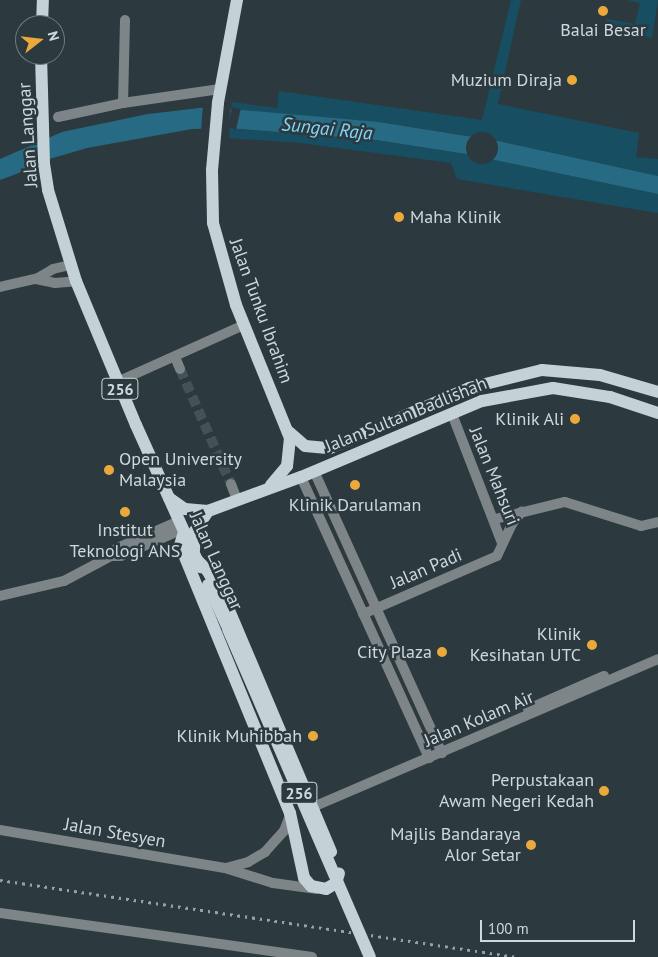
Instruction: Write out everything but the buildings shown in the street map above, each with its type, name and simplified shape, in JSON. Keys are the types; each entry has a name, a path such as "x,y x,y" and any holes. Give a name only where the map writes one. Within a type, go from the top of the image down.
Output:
{"main road":[{"path":"228,0 231,22"},
{"path":"231,22 237,0"},
{"path":"42,1 42,15"},
{"name":"Jalan Tunku Ibrahim","path":"231,22 215,134 213,223 219,254 244,325 287,430"},
{"name":"Jalan Langgar","path":"41,65 42,136 48,190 76,281 117,382 228,629 370,957"},
{"name":"Jalan Sultan Badlishah","path":"287,430 305,446 330,448 444,397 484,382 532,371 600,375 658,392"},
{"name":"Jalan Sultan Badlishah","path":"208,511 301,477 482,401 553,388 610,397 658,413"},
{"path":"268,488 283,473 289,460 291,445 287,430"},
{"path":"167,496 185,509 208,511 195,531 196,558 212,578 226,603 313,807 340,875 334,886 320,889 311,886 304,878 290,813 180,545 182,528"}],"street":[{"path":"123,103 125,20"},
{"path":"58,117 123,103 220,89"},
{"path":"0,288 36,280 53,269 71,264"},
{"path":"36,280 55,283 76,281"},
{"path":"117,382 244,325"},
{"path":"175,357 180,369"},
{"name":"Jalan Mahsuri","path":"452,414 502,536 501,552"},
{"path":"314,471 442,753"},
{"path":"301,477 429,758"},
{"path":"231,484 238,500"},
{"path":"495,520 565,502 641,526 658,522"},
{"path":"501,552 508,530 522,512"},
{"path":"0,596 50,586 111,556 121,556 182,528"},
{"name":"Jalan Padi","path":"363,614 497,556 501,552"},
{"name":"Jalan Kolam Air","path":"313,807 658,659"},
{"path":"522,711 604,676"},
{"path":"225,868 248,862 265,852 284,830 290,813"},
{"name":"Jalan Stesyen","path":"0,830 225,868 273,883 320,889"},
{"path":"0,913 312,957"}],"shaded area":[{"path":"511,0 521,0 498,104 639,133 636,157 658,159 658,176 499,142 495,160 658,194 658,213 457,179 451,163 300,143 229,138 232,102 277,108 279,91 482,120","holes":["379,122 469,136 465,154 375,140 239,129"]},
{"path":"627,0 658,0 652,38 605,28 607,19 635,24 640,3"}],"water":[{"name":"Sungai Raja","path":"208,107 379,122 498,141 658,176 658,194 466,154 376,140 229,128 192,129 87,148 29,165 19,173 0,180 0,159 62,132 148,114"}],"pier":[{"path":"203,104 231,105 228,131 201,131"},
{"path":"232,107 241,109 236,129 227,127"},
{"path":"482,132 493,137 498,148 493,159 482,164 471,159 466,148 471,137"}],"tunnel":[{"path":"180,369 231,484"}],"railway":[{"path":"0,880 517,957"}],"place":[{"name":"Balai Besar","path":"603,11"},
{"name":"Muzium Diraja","path":"572,80"},
{"name":"Maha Klinik","path":"399,217"},
{"name":"Klinik Ali","path":"575,419"},
{"name":"Open University Malaysia","path":"109,470"},
{"name":"Klinik Darulaman","path":"355,485"},
{"name":"Institut Teknologi ANS","path":"125,512"},
{"name":"Klinik Kesihatan UTC","path":"592,645"},
{"name":"City Plaza","path":"442,652"},
{"name":"Klinik Muhibbah","path":"313,736"},
{"name":"Perpustakaan Awam Negeri Kedah","path":"604,791"},
{"name":"Majlis Bandaraya Alor Setar","path":"531,845"}]}
